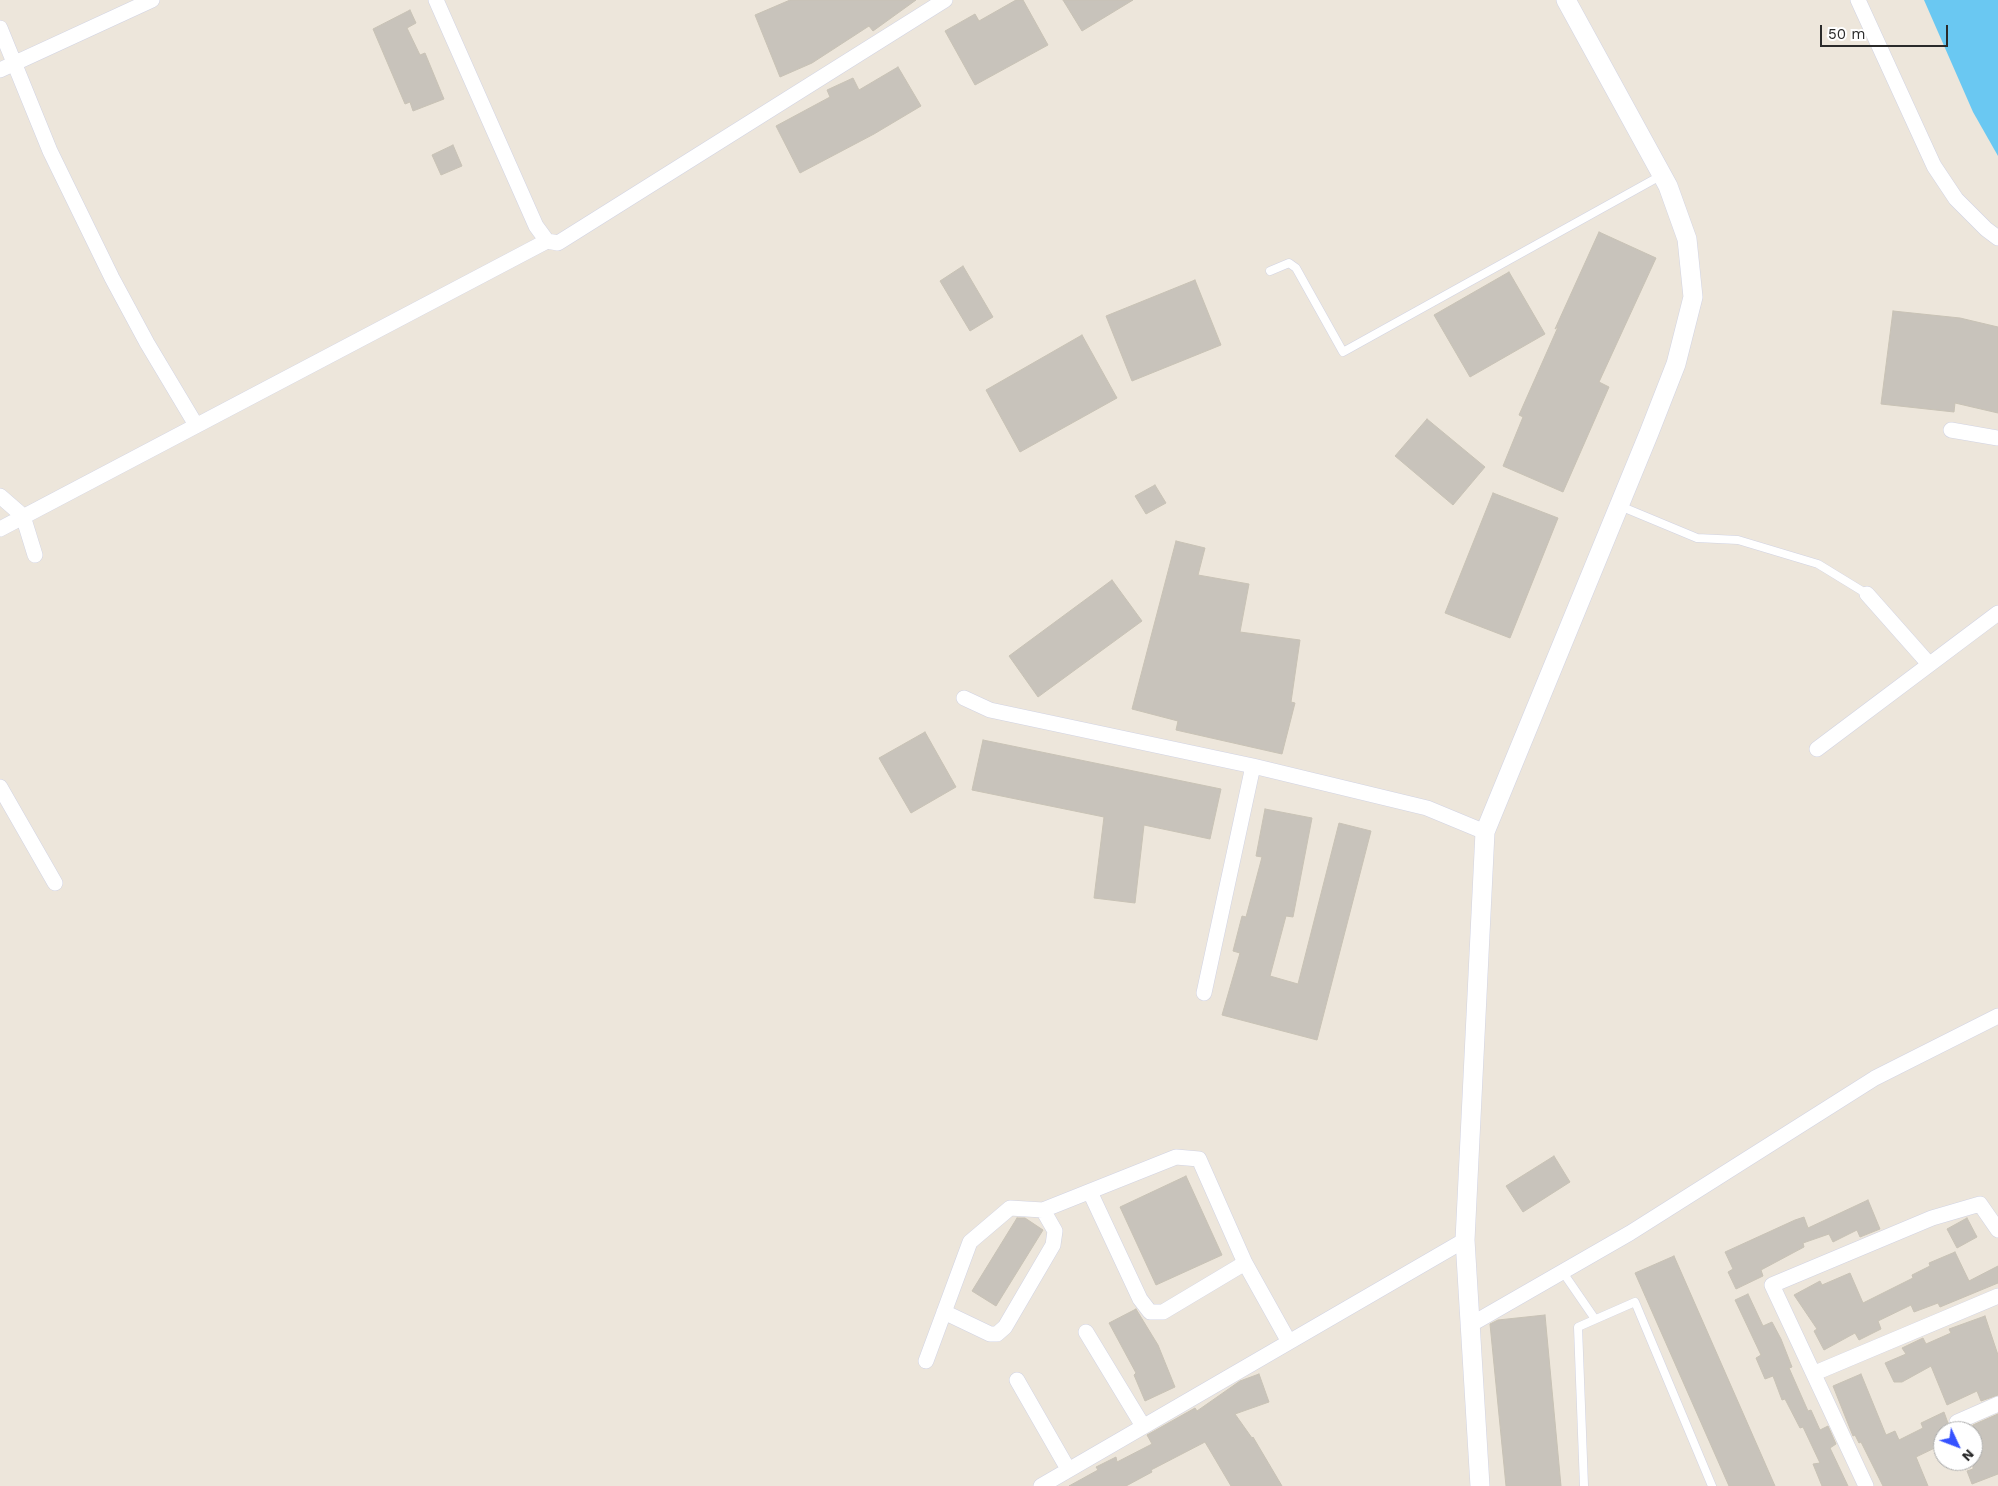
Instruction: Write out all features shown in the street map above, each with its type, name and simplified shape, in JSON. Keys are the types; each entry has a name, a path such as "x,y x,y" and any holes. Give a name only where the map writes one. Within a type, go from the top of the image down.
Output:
{"street":[{"path":"0,70 152,0"},
{"path":"436,0 536,226 547,240 558,243 945,0"},
{"path":"1480,1486 1466,1240 1485,832 1676,364 1693,297 1687,239 1662,175 1566,0"},
{"path":"1858,0 1934,166 1956,199 1986,229 1998,238"},
{"path":"0,28 50,151 112,278 147,343 196,425"},
{"path":"0,529 547,240"},
{"path":"1951,430 1998,438"},
{"path":"0,496 23,516 35,555"},
{"path":"1867,594 1929,664"},
{"path":"1817,749 1998,613"},
{"path":"964,698 990,710 1253,766 1426,808 1485,832"},
{"path":"1204,993 1253,766"},
{"path":"0,787 55,883"},
{"path":"1470,1325 1630,1233 1874,1078 1998,1016"},
{"path":"926,1361 970,1242 1010,1208 1043,1210 1176,1157 1200,1159 1245,1263 1289,1342"},
{"path":"1090,1192 1140,1299 1150,1312 1163,1312 1245,1263"},
{"path":"1866,1486 1815,1373 1772,1285 1932,1218 1980,1204 1998,1230"},
{"path":"944,1312 990,1334 998,1334 1005,1326 1053,1245 1055,1231 1043,1210"},
{"path":"1041,1486 1466,1240"},
{"path":"1815,1373 1998,1296"},
{"path":"1086,1332 1143,1426"},
{"path":"1017,1380 1068,1469"},
{"path":"1959,1421 1998,1404"}],"lane":[{"path":"1270,271 1289,263 1296,268 1343,352 1662,175"},
{"path":"1619,506 1697,538 1738,540 1818,564 1867,594"},
{"path":"1562,1271 1595,1319"},
{"path":"1584,1486 1578,1327 1635,1302 1712,1486"}],"water":[{"path":"1924,0 1998,0 1998,156 1973,112"}],"building":[{"path":"790,0 916,0 873,31 869,26 812,63 780,77 755,15"},
{"path":"1016,0 1023,0 1048,45 975,85 945,31 975,14 979,21"},
{"path":"1063,0 1133,0 1082,31"},
{"path":"410,10 416,23 407,28 420,55 425,53 444,99 413,111 410,102 405,104 373,29"},
{"path":"898,67 921,106 874,134 800,173 776,126 830,97 827,90 853,78 859,90"},
{"path":"453,145 462,166 441,175 432,155"},
{"path":"1599,232 1656,258 1599,382 1609,387 1563,492 1503,466 1523,417 1519,415"},
{"path":"963,266 993,317 970,331 940,281"},
{"path":"1509,272 1545,334 1470,377 1434,315"},
{"path":"1195,280 1221,345 1132,381 1106,316"},
{"path":"1893,311 1960,318 1998,327 1998,413 1955,403 1954,412 1881,404"},
{"path":"1082,335 1117,398 1020,452 986,390"},
{"path":"1427,419 1485,467 1453,505 1395,456"},
{"path":"1155,485 1166,503 1146,514 1135,496"},
{"path":"1493,493 1558,518 1510,638 1445,613"},
{"path":"1176,541 1205,548 1198,575 1249,584 1240,632 1300,640 1291,702 1295,703 1282,754 1176,730 1178,721 1132,709"},
{"path":"1112,580 1142,621 1038,697 1009,656"},
{"path":"925,732 956,787 911,813 879,758"},
{"path":"983,740 1221,789 1210,839 1144,825 1135,903 1094,898 1104,817 972,790"},
{"path":"1265,809 1312,818 1293,917 1286,916 1270,976 1298,984 1339,823 1371,831 1317,1040 1222,1015 1240,953 1233,951 1242,916 1246,917 1262,857 1256,856"},
{"path":"1554,1156 1570,1182 1523,1212 1506,1186"},
{"path":"1186,1176 1222,1255 1156,1285 1120,1207"},
{"path":"1868,1200 1880,1229 1860,1237 1857,1230 1833,1242 1829,1234 1803,1243 1804,1247 1761,1270 1763,1276 1736,1289 1728,1272 1733,1269 1725,1252 1795,1220 1804,1217 1808,1228"},
{"path":"1017,1218 1025,1218 1043,1230 996,1306 972,1291"},
{"path":"1967,1218 1977,1237 1957,1248 1947,1229"},
{"path":"1955,1252 1969,1281 1998,1266 1998,1283 1940,1307 1938,1303 1914,1312 1911,1305 1878,1321 1881,1329 1859,1340 1855,1333 1824,1350 1814,1331 1817,1329 1794,1295 1820,1281 1822,1285 1850,1273 1863,1303 1913,1278 1912,1275 1930,1266 1929,1263"},
{"path":"1674,1256 1775,1486 1729,1486 1635,1273"},
{"path":"1748,1294 1763,1326 1772,1322 1781,1339 1792,1367 1789,1368 1808,1411 1811,1410 1820,1430 1828,1426 1836,1444 1830,1448 1848,1486 1822,1486 1813,1464 1820,1463 1803,1427 1800,1428 1785,1399 1782,1400 1773,1376 1765,1379 1756,1358 1761,1355 1735,1300"},
{"path":"1136,1309 1158,1345 1175,1387 1145,1401 1134,1375 1136,1373 1109,1323"},
{"path":"1545,1315 1561,1486 1506,1486 1490,1324 1498,1320"},
{"path":"1985,1316 1998,1355 1998,1395 1981,1401 1977,1391 1947,1405 1931,1366 1902,1382 1894,1382 1885,1363 1906,1354 1902,1348 1923,1338 1926,1344 1951,1333 1949,1329"},
{"path":"1259,1374 1269,1402 1235,1414 1253,1437 1282,1486 1231,1486 1205,1442 1151,1470 1152,1472 1126,1486 1069,1486 1098,1470 1096,1467 1116,1457 1117,1462 1152,1444 1147,1435 1195,1408 1197,1411 1240,1381"},
{"path":"1861,1374 1886,1435 1895,1431 1899,1440 1923,1428 1921,1423 1944,1412 1947,1421 1933,1421 1933,1449 1916,1457 1928,1486 1883,1486 1861,1442 1859,1443 1855,1435 1853,1436 1833,1386"},
{"path":"1998,1414 1998,1474 1972,1484 1967,1471 1983,1471 1982,1421"}]}
